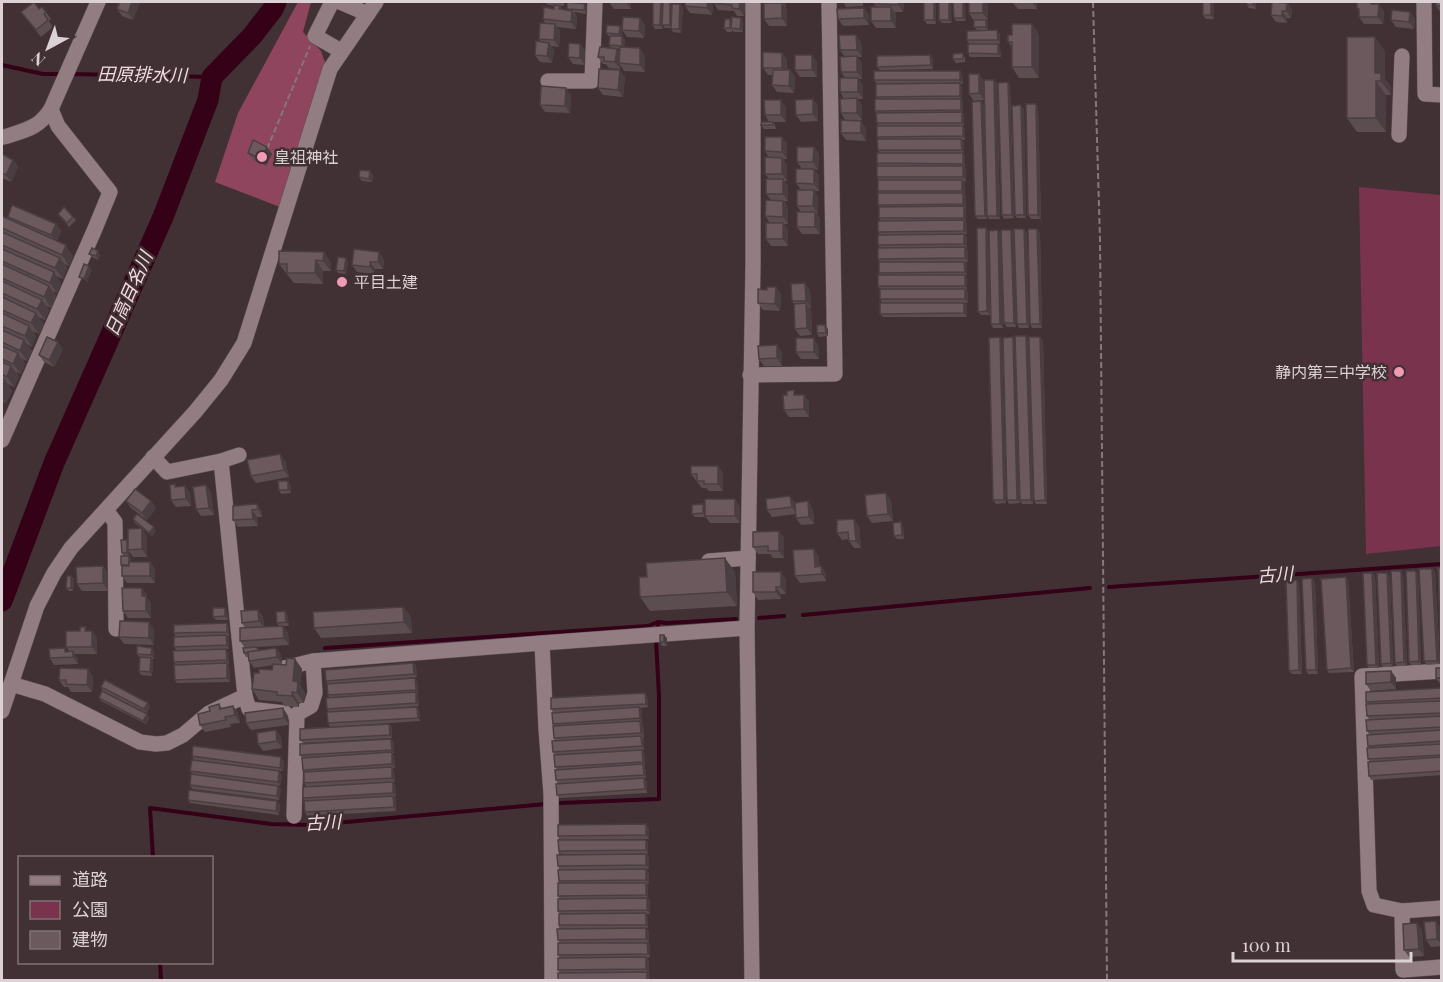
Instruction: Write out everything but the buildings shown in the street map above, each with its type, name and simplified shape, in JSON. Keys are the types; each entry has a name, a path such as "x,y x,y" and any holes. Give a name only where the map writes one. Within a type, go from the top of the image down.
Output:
{"street":[{"path":"4,137 32,128 44,120 98,2"},
{"path":"332,2 315,36 341,51"},
{"path":"2,711 37,606 54,573 71,548 195,412 221,380 244,343 330,69 372,8 340,2"},
{"path":"548,81 592,81 595,2"},
{"path":"752,981 747,628 753,264 753,2"},
{"path":"750,375 835,374 829,2"},
{"path":"1424,2 1425,93"},
{"path":"1399,135 1402,56"},
{"path":"1401,92 1442,95"},
{"path":"2,440 110,192 58,126 51,109"},
{"path":"153,457 167,472 239,455"},
{"path":"221,461 244,689 249,709 297,714 311,706 315,693 313,661"},
{"path":"106,510 115,522 117,629"},
{"path":"692,562 748,558"},
{"path":"11,684 45,694 140,742 156,744 167,743 183,735 209,713 266,674 313,661 747,628"},
{"path":"542,642 551,794 552,981"},
{"path":"1442,671 1362,676 1369,891 1374,905 1402,911 1442,908"},
{"path":"294,816 297,714"},
{"path":"1402,911 1403,970 1442,967"}],"path":[{"path":"1093,2 1100,240 1107,981"},
{"path":"267,148 315,36"}],"green space":[{"name":"静内第三中学校","path":"1359,187 1441,195 1441,546 1366,554"}],"shaded area":[{"path":"298,2 311,2 303,32 321,51 326,65 280,207 215,182 238,113"}],"waterway":[{"name":"日高目名川","path":"2,601 54,463 163,217 208,100 212,77 252,36 276,2"},
{"name":"田原排水川","path":"2,65 43,74 63,74"},
{"name":"田原排水川","path":"70,74 212,77"},
{"name":"古川","path":"1109,587 1442,564"},
{"name":"古川","path":"803,615 1090,588"},
{"name":"古川","path":"759,618 784,616"},
{"name":"古川","path":"658,626 658,622 736,619"},
{"path":"325,648 648,626 658,622"},
{"name":"古川","path":"560,803 659,799 659,696 656,640"},
{"name":"古川","path":"153,856 150,808 271,824 313,825 546,804"},
{"name":"古川","path":"160,964 161,980"}],"place":[{"name":"皇祖神社","path":"262,157"},
{"name":"平目土建","path":"342,282"},
{"name":"静内第三中学校","path":"1399,372"}]}
